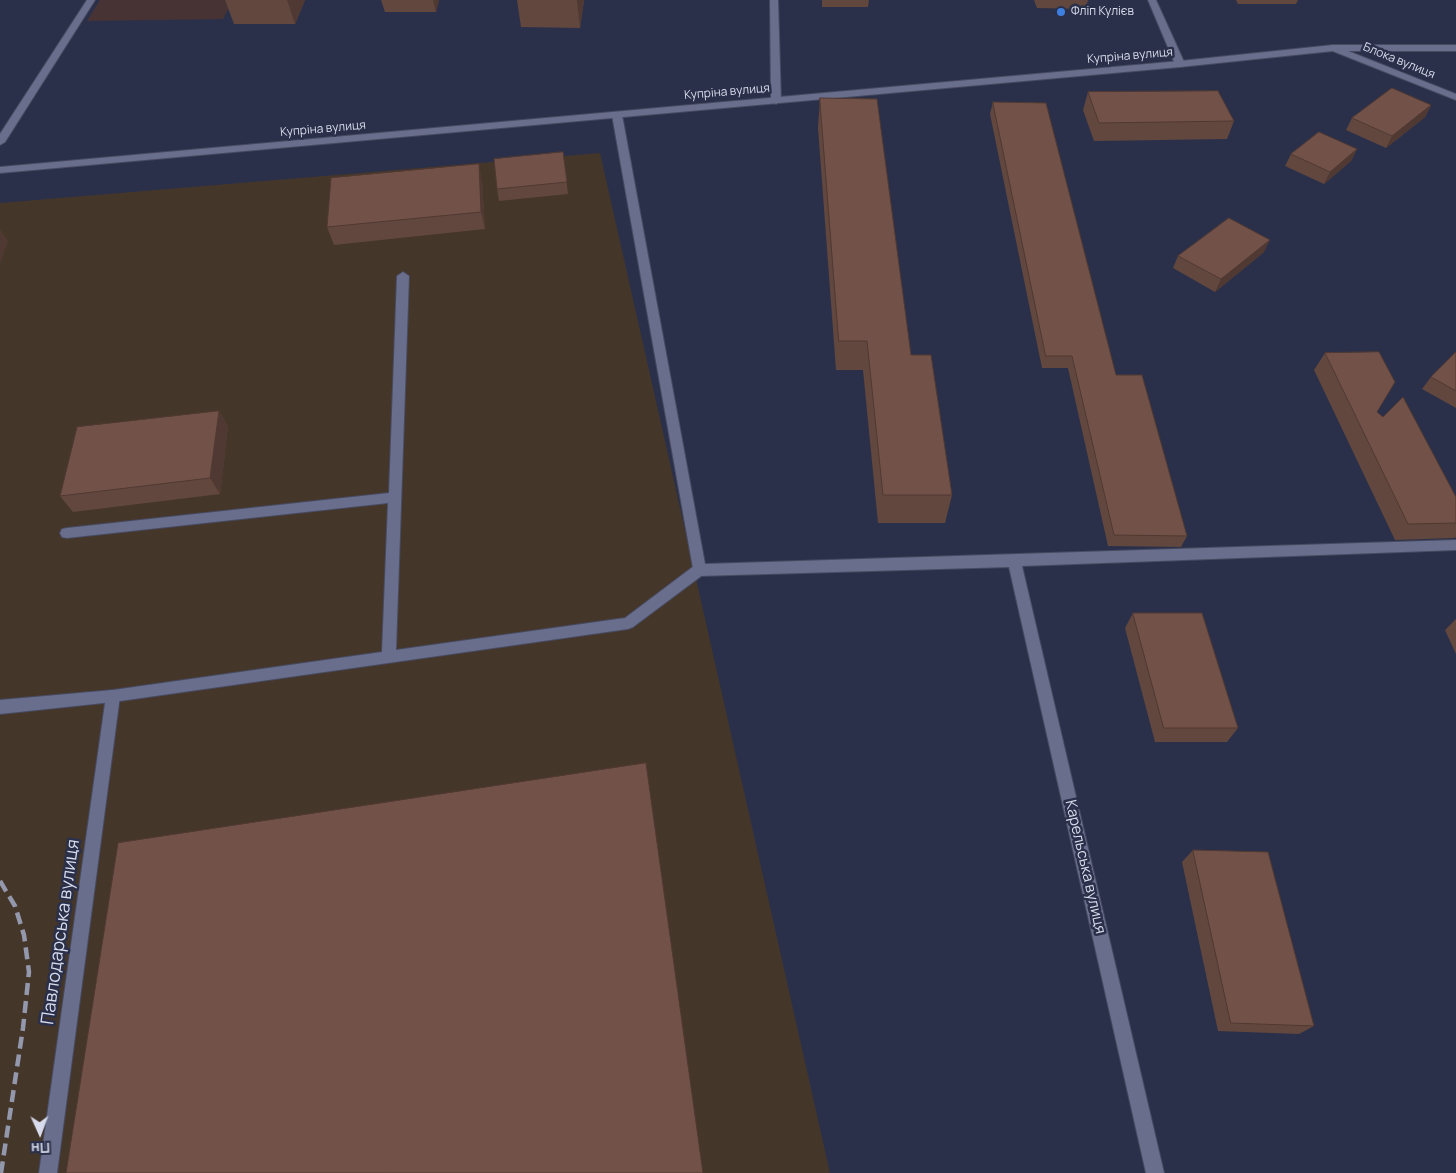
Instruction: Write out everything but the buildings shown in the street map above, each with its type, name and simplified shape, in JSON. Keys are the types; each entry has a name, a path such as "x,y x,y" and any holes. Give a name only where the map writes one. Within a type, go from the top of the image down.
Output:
{"street":[{"path":"0,142 91,0"},
{"path":"774,0 776,100"},
{"path":"1152,0 1180,64"},
{"name":"Купріна вулиця","path":"0,170 1180,64 1333,48 1456,48"},
{"name":"Блока вулиця","path":"1333,48 1456,97"},
{"path":"617,115 699,570"},
{"path":"389,657 403,276"},
{"path":"67,533 395,497"},
{"path":"0,707 113,696 628,623 699,570 1456,545"},
{"name":"Карельська вулиця","path":"1014,561 1155,1173"},
{"name":"Павлодарська вулиця","path":"48,1173 113,696"}],"shaded area":[{"path":"100,0 233,0 223,19 87,21"},
{"path":"600,153 830,1173 0,1173 0,203"}],"railway":[{"path":"0,881 15,906 24,935 29,972 23,1028 1,1173"}],"place":[{"name":"Фліп Кулієв","path":"1061,12"}]}
